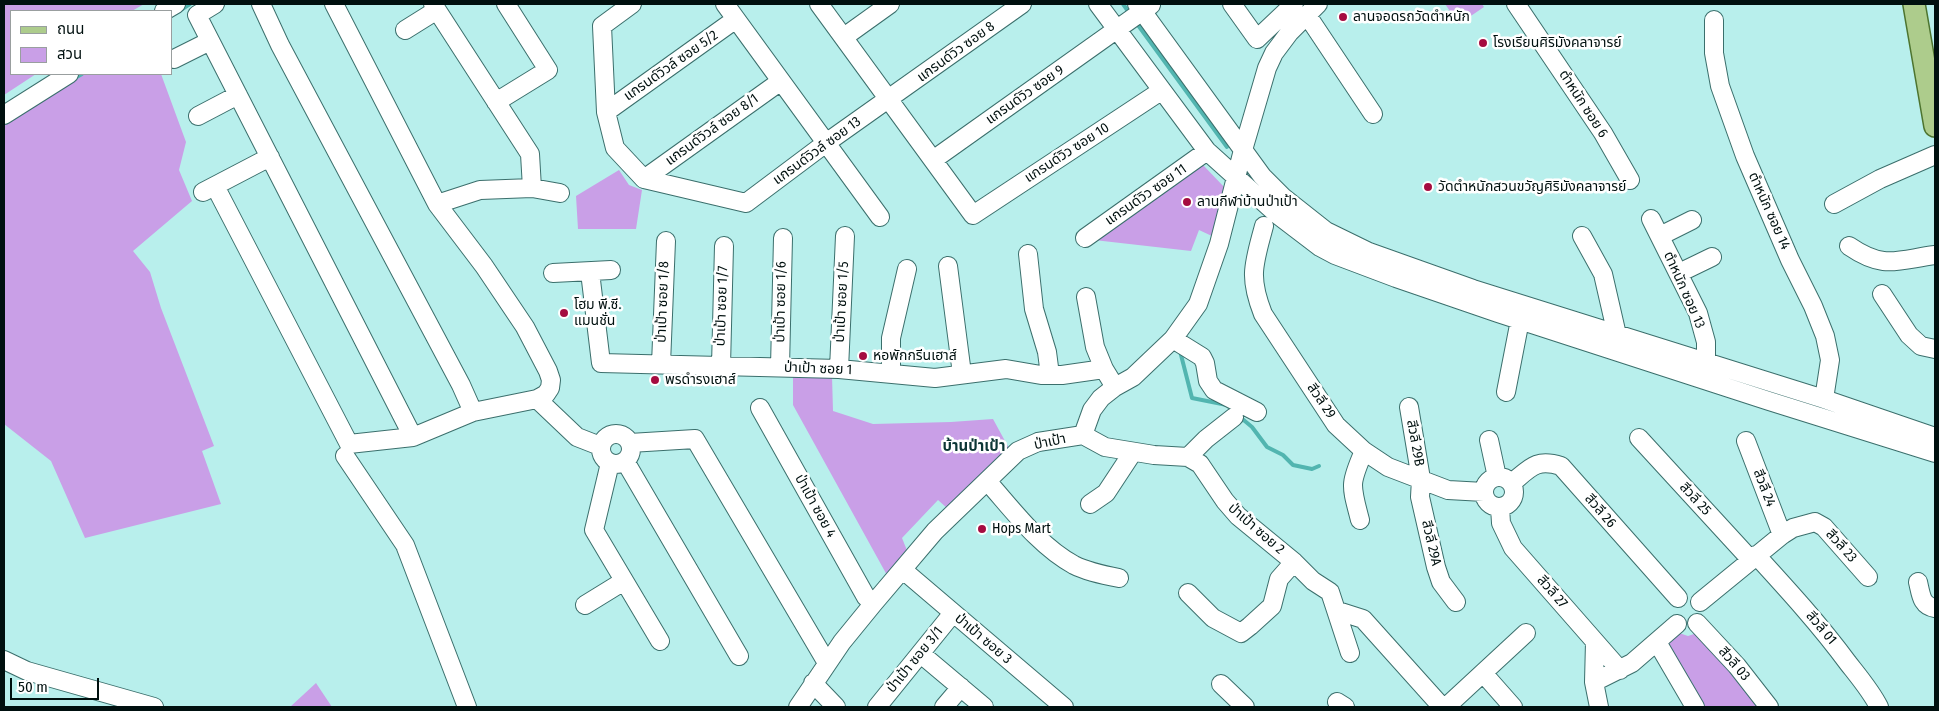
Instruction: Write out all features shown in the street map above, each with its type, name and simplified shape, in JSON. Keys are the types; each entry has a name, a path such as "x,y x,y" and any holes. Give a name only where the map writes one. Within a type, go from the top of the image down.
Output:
{"main road":[{"path":"1914,4 1935,126"}],"street":[{"path":"215,4 197,15 413,437"},
{"path":"261,4 280,45 473,412"},
{"path":"270,157 209,189 349,444 413,437 473,412 537,399 546,394 550,388 551,380 525,327 484,266 437,204 334,4"},
{"path":"496,102 548,70 506,4"},
{"path":"631,4 602,26 606,112 615,148 644,179"},
{"path":"724,4 880,217"},
{"path":"820,4 933,160"},
{"path":"844,37 890,4"},
{"name":"แกรนด์วิว ซอย 8","path":"889,100 1022,4"},
{"path":"1098,4 1134,15 1262,176 1283,197 1326,231 1369,252 1621,342 1769,401 1935,453"},
{"path":"1232,4 1257,39 1304,7 1373,114"},
{"name":"ตำหนัก ซอย 6","path":"1516,4 1603,133 1630,180"},
{"path":"405,30 435,7 530,154 532,188"},
{"name":"ป่าเป้า","path":"798,707 826,663 873,604 935,532 1018,451 1038,442 1083,435 1092,410 1101,398 1115,387 1133,377 1173,339 1198,304 1219,244 1243,150 1268,68 1274,53 1289,33 1304,7"},
{"path":"1134,15 1161,91 1208,151 1237,179 1298,231 1335,255 1520,320 1706,362 1824,399 1935,438"},
{"name":"แกรนด์วิว ซอย 9","path":"933,160 1134,15"},
{"name":"แกรนด์วิวล์ ซอย 5/2","path":"606,112 736,19"},
{"name":"ตำหนัก ซอย 14","path":"1714,20 1714,53 1720,86 1744,156 1825,336 1830,360 1824,399"},
{"path":"174,59 210,41"},
{"path":"4,116 67,75"},
{"name":"แกรนด์วิวล์ ซอย 8/1","path":"644,179 781,81"},
{"name":"แกรนด์วิว ซอย 10","path":"933,160 973,215 1161,91"},
{"path":"198,116 238,95"},
{"name":"แกรนด์วิวล์ ซอย 13","path":"644,179 746,203 826,143 889,100"},
{"name":"แกรนด์วิว ซอย 11","path":"1085,238 1208,151"},
{"path":"1834,204 1880,179 1935,154"},
{"path":"437,204 480,190 532,188 560,193"},
{"name":"ตำหนัก ซอย 13","path":"1651,219 1698,313 1706,342 1706,362"},
{"path":"1660,236 1692,220"},
{"name":"สีวลี 29","path":"1264,226 1253,270 1256,295 1263,314 1336,424 1364,451 1388,467 1448,490 1484,492"},
{"name":"ป่าเป้า ซอย 1/5","path":"839,369 845,236"},
{"path":"1582,236 1603,274 1621,342"},
{"name":"ป่าเป้า ซอย 1/6","path":"780,367 783,238"},
{"name":"ป่าเป้า ซอย 1/8","path":"661,364 666,240"},
{"name":"ป่าเป้า ซอย 1/7","path":"721,366 724,246"},
{"path":"1849,246 1874,261 1886,262 1935,255"},
{"path":"1028,254 1034,310 1047,352 1050,375"},
{"path":"1679,273 1712,257"},
{"path":"948,266 962,374"},
{"path":"891,373 891,338 907,269"},
{"path":"552,273 611,270"},
{"name":"ป่าเป้า ซอย 1","path":"590,272 601,363 839,369 935,378 1006,369 1062,376 1104,369"},
{"path":"1882,294 1909,335 1921,346 1935,349"},
{"path":"1086,297 1095,346 1104,369 1115,387"},
{"path":"1506,392 1520,320"},
{"path":"1173,339 1202,357 1205,363 1208,382 1214,390 1257,412"},
{"path":"537,399 576,437 600,446"},
{"name":"สีวลี 29B","path":"1409,407 1421,479"},
{"name":"ป่าเป้า ซอย 4","path":"760,408 866,597 873,604"},
{"path":"1083,435 1105,447 1133,452 1188,457 1206,439 1234,417"},
{"path":"660,642 594,530 618,462 631,453 630,443 624,435 614,433 605,437 600,446 602,456 618,462 738,656"},
{"name":"สีวลี 25","path":"1639,438 1753,558"},
{"path":"630,443 695,439 826,663"},
{"path":"1489,440 1504,480 1514,493 1513,498 1506,506 1500,507 1490,504 1484,492 1488,483 1504,480"},
{"name":"สีวลี 24","path":"1746,441 1782,535"},
{"path":"1360,520 1351,487 1353,475 1364,451"},
{"path":"1090,504 1106,493 1133,452"},
{"path":"345,456 405,545 467,707"},
{"name":"ป่าเป้า ซอย 2","path":"1188,457 1200,464 1225,501 1238,516 1294,562 1313,582 1330,592 1338,611 1350,654"},
{"name":"สีวลี 26","path":"1504,480 1535,464 1547,462 1561,466 1678,598"},
{"name":"สีวลี 29A","path":"1421,479 1420,497 1436,567 1441,582 1456,602"},
{"path":"987,481 1052,551 1074,565 1091,572 1118,578"},
{"name":"สีวลี 27","path":"1500,507 1500,523 1513,548 1620,670"},
{"name":"สีวลี 23","path":"1782,535 1793,528 1815,522 1824,527 1868,577"},
{"path":"1700,602 1782,535"},
{"name":"สีวลี 01","path":"1753,558 1795,597 1840,651 1873,696 1878,707"},
{"path":"1188,593 1213,618 1240,633 1272,606 1279,579 1294,562"},
{"name":"ป่าเป้า ซอย 3","path":"903,570 1064,707"},
{"path":"585,605 624,581"},
{"path":"1918,582 1922,600 1928,607 1935,608"},
{"path":"1690,596 1700,602 1702,613 1698,623 1687,627 1677,624 1673,620 1670,612 1678,598 1690,596"},
{"path":"1338,611 1363,619 1442,707"},
{"name":"ป่าเป้า ซอย 3/1","path":"877,707 953,613"},
{"name":"สีวลี 03","path":"1698,623 1769,707"},
{"path":"1594,682 1632,663 1677,624"},
{"path":"1446,707 1526,633"},
{"path":"1595,642 1594,682 1599,707"},
{"path":"1657,642 1695,707"},
{"path":"921,654 984,707"},
{"path":"4,660 27,671 154,707"},
{"path":"1483,673 1513,707"},
{"path":"813,683 836,707"},
{"path":"1221,684 1245,707"},
{"path":"944,707 961,687"}],"green space":[{"path":"4,4 144,4 134,10 10,10 10,75 34,75 4,95"},
{"path":"1445,4 1482,4 1484,7 1459,24"},
{"path":"81,75 161,75 186,142 179,170 192,201 133,251 150,272 161,308 214,446 202,451 221,504 85,538 51,461 4,424 4,126"},
{"name":"ลานกีฬาบ้านป่าเป้า","path":"1203,165 1227,190 1214,237 1199,230 1191,251 1094,240"},
{"path":"619,170 629,185 642,190 636,229 578,229 576,196"},
{"path":"793,375 832,376 833,411 873,424 993,419 1011,452 948,509 938,500 902,538 908,553 888,577 793,405"},
{"path":"1679,633 1688,636 1697,633 1759,707 1704,707 1667,644"},
{"path":"316,683 332,707 290,707"}],"waterway":[{"path":"179,11 190,4"},
{"path":"1123,4 1130,14"},
{"path":"1135,21 1227,147"},
{"path":"73,79 80,75"},
{"path":"1180,351 1192,398 1227,405 1235,412"},
{"path":"1781,395 1836,413"},
{"path":"1240,417 1252,427 1267,447 1283,455 1293,465 1312,469 1319,466"}],"place":[{"name":"ลานจอดรถวัดตำหนัก","path":"1343,17"},
{"name":"โรงเรียนศิริมังคลาจารย์","path":"1483,43"},
{"name":"วัดตำหนักสวนขวัญศิริมังคลาจารย์","path":"1428,187"},
{"name":"ลานกีฬาบ้านป่าเป้า","path":"1187,202"},
{"name":"โฮม พี.ซี. แมนชั่น","path":"564,313"},
{"name":"หอพักกรีนเฮาส์","path":"863,356"},
{"name":"พรดำรงเฮาส์","path":"655,380"},
{"name":"Hops Mart","path":"982,529"}],"district":[{"name":"บ้านป่าเป้า","path":"974,447"}]}
